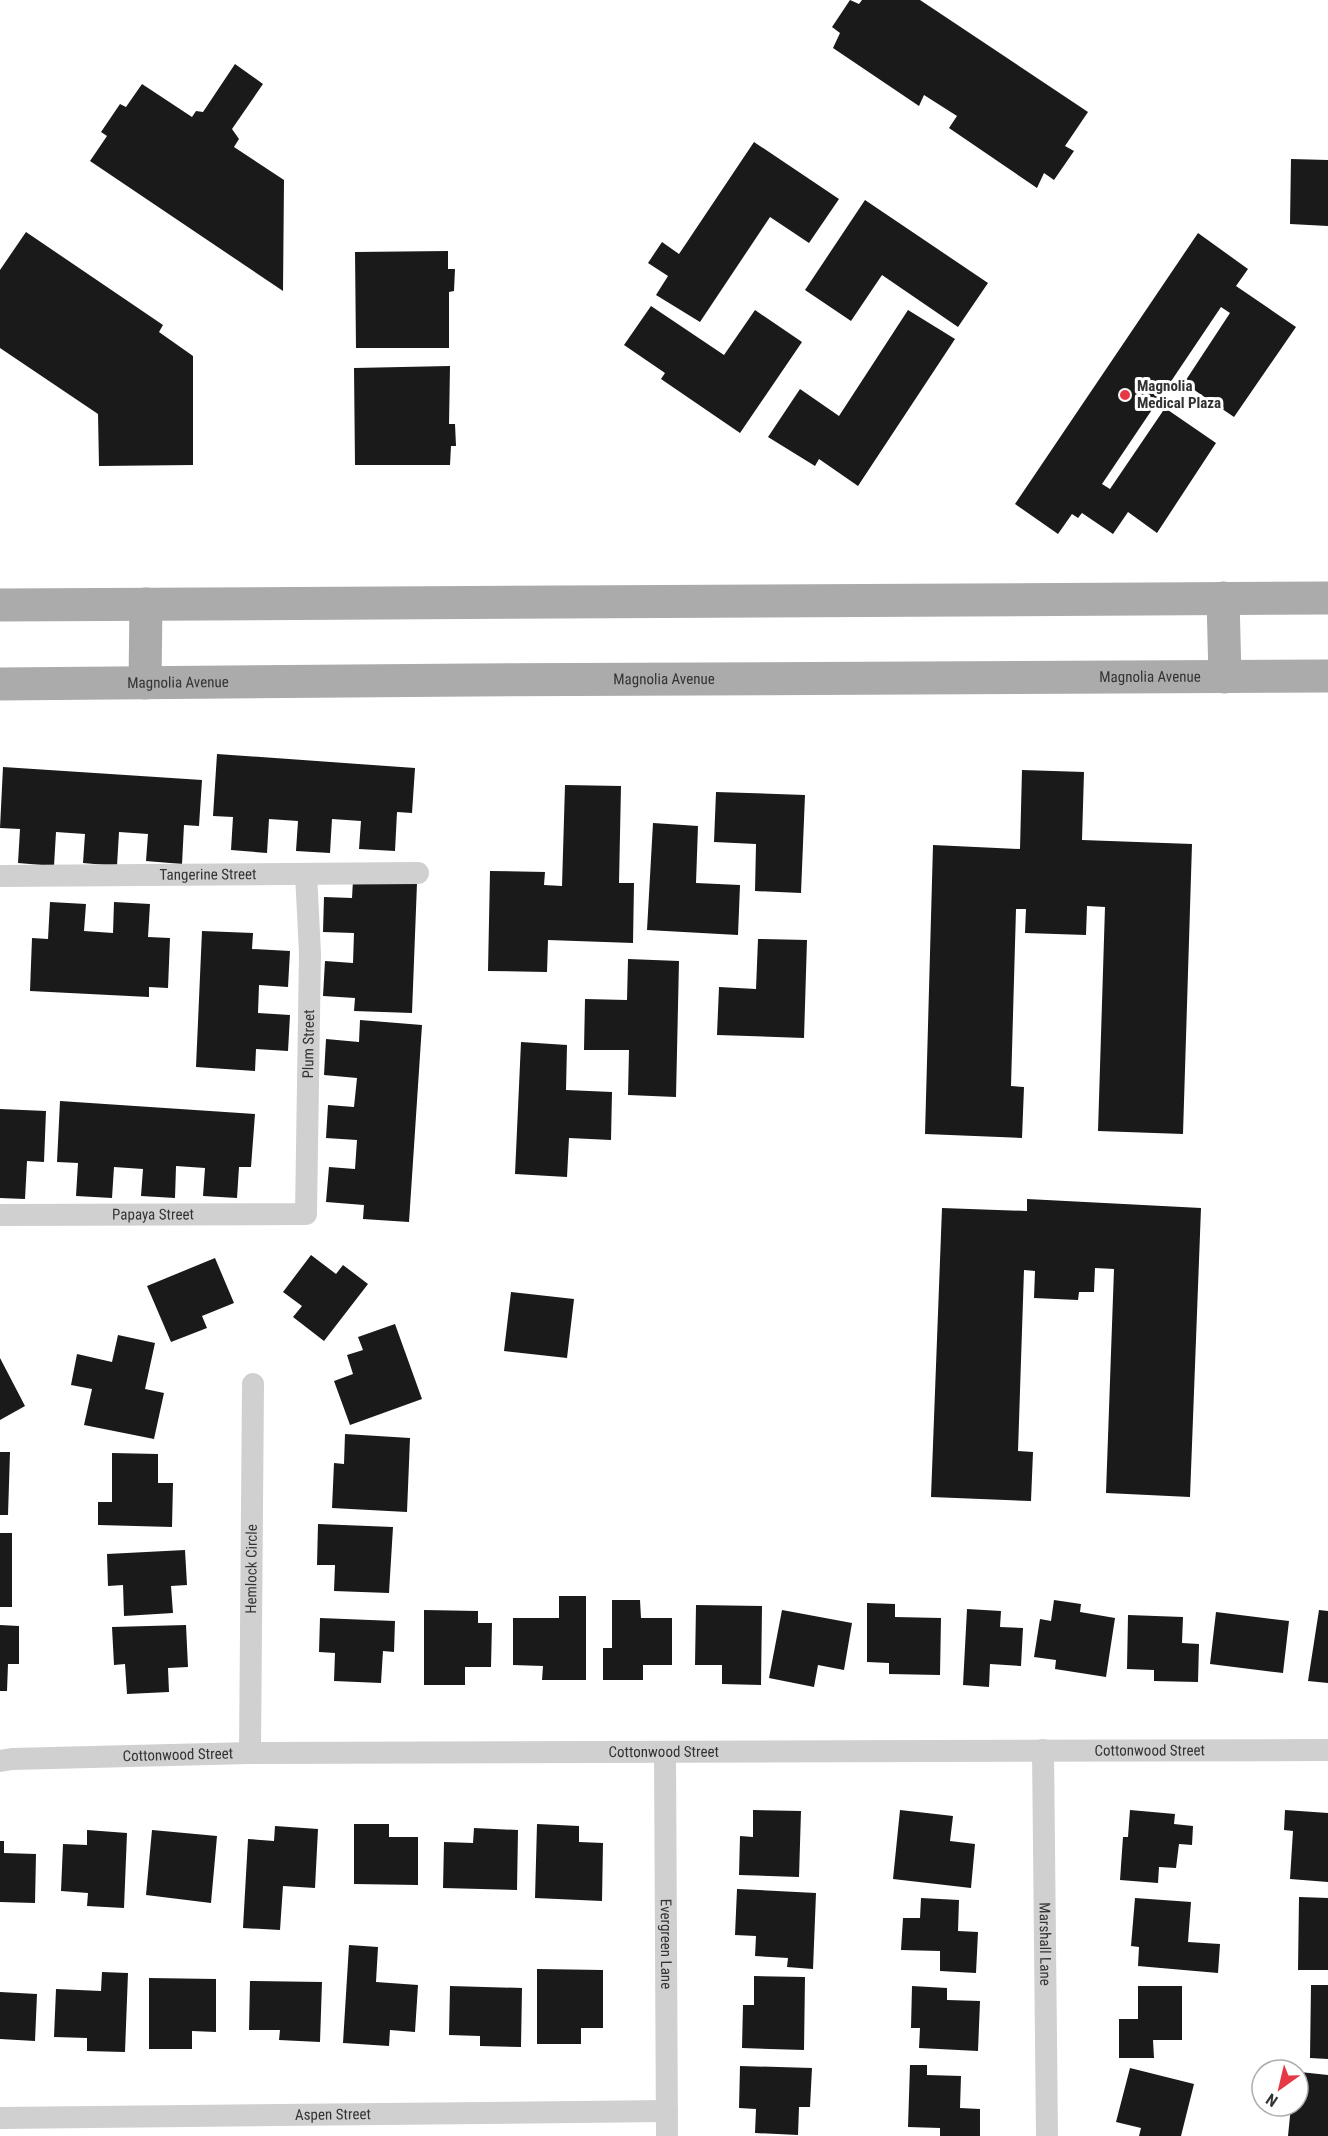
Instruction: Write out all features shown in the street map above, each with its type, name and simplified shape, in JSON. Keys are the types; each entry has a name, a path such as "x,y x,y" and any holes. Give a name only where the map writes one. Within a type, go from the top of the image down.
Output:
{"main road":[{"path":"1223,598 1225,677"},
{"path":"0,605 1328,598"},
{"path":"146,604 146,683"},
{"name":"Magnolia Avenue","path":"0,684 1328,676"}],"street":[{"name":"Tangerine Street","path":"0,876 418,873"},
{"name":"Plum Street","path":"306,874 310,953 306,1214"},
{"name":"Papaya Street","path":"0,1215 306,1214"},
{"name":"Hemlock Circle","path":"250,1753 253,1384"},
{"name":"Marshall Lane","path":"1043,1750 1047,2136"},
{"name":"Cottonwood Street","path":"0,1761 250,1753 1328,1750"},
{"name":"Evergreen Lane","path":"664,1752 667,2136"},
{"name":"Aspen Street","path":"0,2118 667,2111"}],"building":[{"path":"850,0 859,4 862,0 920,0 1088,112 1065,146 1074,151 1054,180 1044,173 1037,188 949,128 957,116 924,95 919,106 833,48 840,33 832,27"},
{"path":"235,64 263,84 232,129 239,139 234,147 284,180 283,291 90,161 107,136 101,132 120,104 126,107 142,84 192,117 196,111 203,112"},
{"path":"754,142 839,199 809,243 770,217 700,322 656,295 668,276 648,263 662,242 679,254"},
{"path":"1291,159 1328,160 1328,226 1290,224"},
{"path":"865,200 988,283 958,327 882,275 851,321 805,290"},
{"path":"26,232 163,325 159,332 193,356 193,465 99,466 98,414 0,348 0,270"},
{"name":"Magnolia Medical Plaza","path":"1198,233 1248,269 1236,286 1296,327 1234,417 1184,383 1230,313 1221,307 1102,484 1110,489 1165,408 1216,443 1157,533 1128,512 1113,534 1082,513 1078,518 1072,514 1058,534 1015,504"},
{"path":"448,251 448,269 455,269 454,291 449,292 449,348 356,348 355,252"},
{"path":"651,306 724,355 755,310 802,342 740,433 661,379 665,373 624,345"},
{"path":"908,310 955,339 858,486 819,459 815,466 768,437 800,389 839,416"},
{"path":"450,366 449,424 455,424 456,446 451,446 450,465 355,465 354,368"},
{"path":"217,754 415,768 412,813 397,812 395,851 359,849 361,821 332,819 330,853 296,851 298,821 269,819 267,853 231,850 233,817 213,816"},
{"path":"3,767 202,780 199,826 184,825 182,864 146,861 148,834 119,832 117,866 83,863 85,834 56,832 54,866 18,863 20,829 0,828"},
{"path":"1022,770 1084,772 1082,840 1192,844 1183,1134 1098,1131 1105,907 1087,906 1086,935 1025,933 1026,909 1016,909 1011,1086 1024,1087 1022,1138 925,1134 933,845 1020,849"},
{"path":"565,785 621,786 619,883 634,883 633,943 548,940 547,972 488,971 490,871 545,872 544,885 562,886"},
{"path":"716,792 805,795 801,893 755,891 756,844 714,842"},
{"path":"653,823 698,826 696,883 740,885 738,935 647,930"},
{"path":"353,880 417,883 412,1013 354,1011 355,998 323,996 325,961 353,963 354,933 323,932 324,897 352,898"},
{"path":"50,902 86,904 84,931 113,933 114,902 150,904 148,937 170,938 168,988 149,987 149,997 30,991 32,938 48,939"},
{"path":"202,931 253,933 252,949 290,951 288,987 259,985 258,1013 290,1015 288,1051 256,1049 255,1071 196,1067"},
{"path":"758,939 807,940 804,1038 717,1035 719,987 756,989"},
{"path":"628,959 679,961 676,1097 628,1095 629,1050 584,1050 585,999 627,1000"},
{"path":"360,1020 422,1025 409,1222 363,1219 364,1205 326,1202 329,1167 355,1169 357,1140 326,1138 328,1105 354,1107 357,1078 324,1075 326,1039 359,1042"},
{"path":"521,1042 567,1045 566,1090 612,1092 611,1140 569,1138 567,1177 515,1174"},
{"path":"60,1101 255,1114 251,1167 239,1167 237,1198 203,1196 205,1168 176,1166 175,1198 141,1196 143,1169 114,1167 112,1198 76,1196 78,1163 57,1162"},
{"path":"0,1109 46,1111 44,1162 27,1161 25,1199 0,1198"},
{"path":"1027,1199 1201,1208 1190,1497 1106,1493 1114,1269 1095,1268 1094,1292 1079,1292 1078,1300 1034,1298 1035,1271 1024,1270 1018,1451 1033,1452 1031,1501 931,1497 942,1208 1027,1211"},
{"path":"311,1255 336,1274 343,1265 368,1284 324,1341 293,1317 302,1306 283,1292"},
{"path":"215,1258 234,1303 202,1316 207,1328 171,1342 147,1286"},
{"path":"511,1292 574,1299 567,1358 504,1351"},
{"path":"395,1324 422,1399 350,1425 334,1381 353,1374 347,1355 363,1350 358,1337"},
{"path":"118,1335 155,1343 145,1389 164,1393 154,1439 84,1425 92,1389 71,1385 77,1354 112,1362"},
{"path":"0,1358 25,1406 0,1420"},
{"path":"345,1434 410,1438 407,1512 332,1508 334,1463 344,1464"},
{"path":"0,1452 10,1452 8,1515 0,1515"},
{"path":"112,1453 158,1454 158,1483 173,1483 172,1527 98,1525 98,1502 112,1502"},
{"path":"318,1524 393,1527 389,1593 334,1591 335,1565 317,1565"},
{"path":"0,1533 12,1533 12,1607 0,1607"},
{"path":"185,1550 187,1585 171,1586 173,1613 124,1616 123,1585 108,1586 107,1554"},
{"path":"559,1596 586,1596 586,1680 542,1680 543,1666 513,1665 513,1618 559,1618"},
{"path":"612,1600 640,1600 641,1618 672,1618 672,1665 643,1665 643,1680 603,1680 603,1648 612,1648"},
{"path":"1054,1600 1081,1604 1080,1612 1115,1618 1106,1677 1055,1669 1056,1660 1034,1657 1040,1619 1051,1621"},
{"path":"867,1603 895,1604 895,1617 941,1618 940,1675 889,1674 889,1663 867,1662"},
{"path":"696,1605 762,1606 761,1685 722,1684 722,1665 695,1665"},
{"path":"967,1609 1001,1611 1000,1627 1023,1628 1021,1666 990,1664 989,1687 963,1685"},
{"path":"424,1610 478,1611 478,1623 492,1623 491,1667 465,1667 465,1685 424,1685"},
{"path":"782,1610 852,1623 844,1670 818,1665 814,1687 769,1678"},
{"path":"1319,1610 1328,1611 1328,1683 1308,1681"},
{"path":"1216,1612 1289,1621 1283,1673 1210,1664"},
{"path":"1128,1615 1183,1617 1182,1643 1199,1644 1198,1682 1154,1681 1154,1670 1127,1669"},
{"path":"320,1618 395,1621 394,1652 383,1651 381,1683 334,1681 335,1653 319,1652"},
{"path":"0,1625 19,1626 19,1664 8,1664 7,1691 0,1691"},
{"path":"186,1625 188,1667 168,1668 169,1692 127,1694 125,1664 114,1665 112,1627"},
{"path":"753,1810 801,1811 799,1877 739,1875 740,1836 753,1837"},
{"path":"900,1810 953,1816 950,1841 975,1844 971,1888 893,1879"},
{"path":"1130,1810 1175,1814 1174,1824 1193,1826 1192,1845 1179,1844 1176,1868 1159,1867 1158,1883 1120,1880 1123,1837 1128,1837"},
{"path":"1285,1810 1328,1813 1328,1882 1290,1879 1293,1831 1284,1830"},
{"path":"354,1824 389,1824 389,1837 418,1837 418,1885 354,1884"},
{"path":"537,1824 579,1826 579,1842 603,1843 602,1901 535,1898"},
{"path":"275,1826 318,1829 315,1888 283,1886 280,1930 243,1928 248,1839 274,1841"},
{"path":"474,1828 518,1830 517,1890 443,1888 444,1842 473,1843"},
{"path":"87,1830 127,1833 124,1908 87,1906 88,1893 61,1891 63,1844 87,1845"},
{"path":"152,1830 217,1836 211,1903 146,1895"},
{"path":"0,1841 4,1841 4,1853 36,1854 35,1903 0,1902"},
{"path":"737,1889 816,1893 813,1969 787,1967 788,1958 755,1956 756,1936 735,1935"},
{"path":"1299,1897 1328,1898 1328,1970 1298,1970"},
{"path":"921,1898 959,1900 958,1931 978,1932 976,1973 940,1971 940,1951 901,1950 903,1918 920,1918"},
{"path":"1135,1898 1191,1902 1188,1942 1220,1944 1218,1973 1138,1966 1139,1947 1131,1946"},
{"path":"349,1945 378,1947 376,1982 418,1985 415,2032 390,2030 389,2046 343,2043"},
{"path":"537,1969 603,1970 603,2028 581,2028 581,2044 537,2044"},
{"path":"102,1972 128,1973 125,2052 87,2051 87,2038 54,2037 56,1989 101,1991"},
{"path":"754,1976 805,1977 804,2050 742,2048 743,2005 754,2005"},
{"path":"149,1978 216,1979 216,2032 192,2031 192,2049 149,2049"},
{"path":"250,1981 322,1982 320,2042 279,2040 280,2030 249,2030"},
{"path":"1311,1985 1328,1985 1328,2059 1310,2058"},
{"path":"450,1986 522,1988 521,2047 480,2046 480,2036 449,2035"},
{"path":"912,1986 947,1988 947,2000 980,2001 978,2051 919,2048 920,2028 911,2028"},
{"path":"1138,1986 1182,1986 1182,2040 1153,2040 1154,2058 1119,2058 1119,2019 1138,2019"},
{"path":"0,1992 37,1994 35,2041 0,2039"},
{"path":"910,2065 927,2065 927,2075 961,2076 960,2108 980,2109 980,2136 940,2136 940,2128 908,2127"},
{"path":"740,2066 812,2068 810,2107 799,2107 798,2135 755,2133 756,2109 739,2108"},
{"path":"1130,2068 1194,2084 1181,2136 1139,2136 1141,2128 1116,2122"},
{"path":"1310,2073 1328,2075 1328,2136 1288,2136 1290,2118 1310,2118"}],"place":[{"name":"Magnolia Medical Plaza","path":"1125,395"}]}
